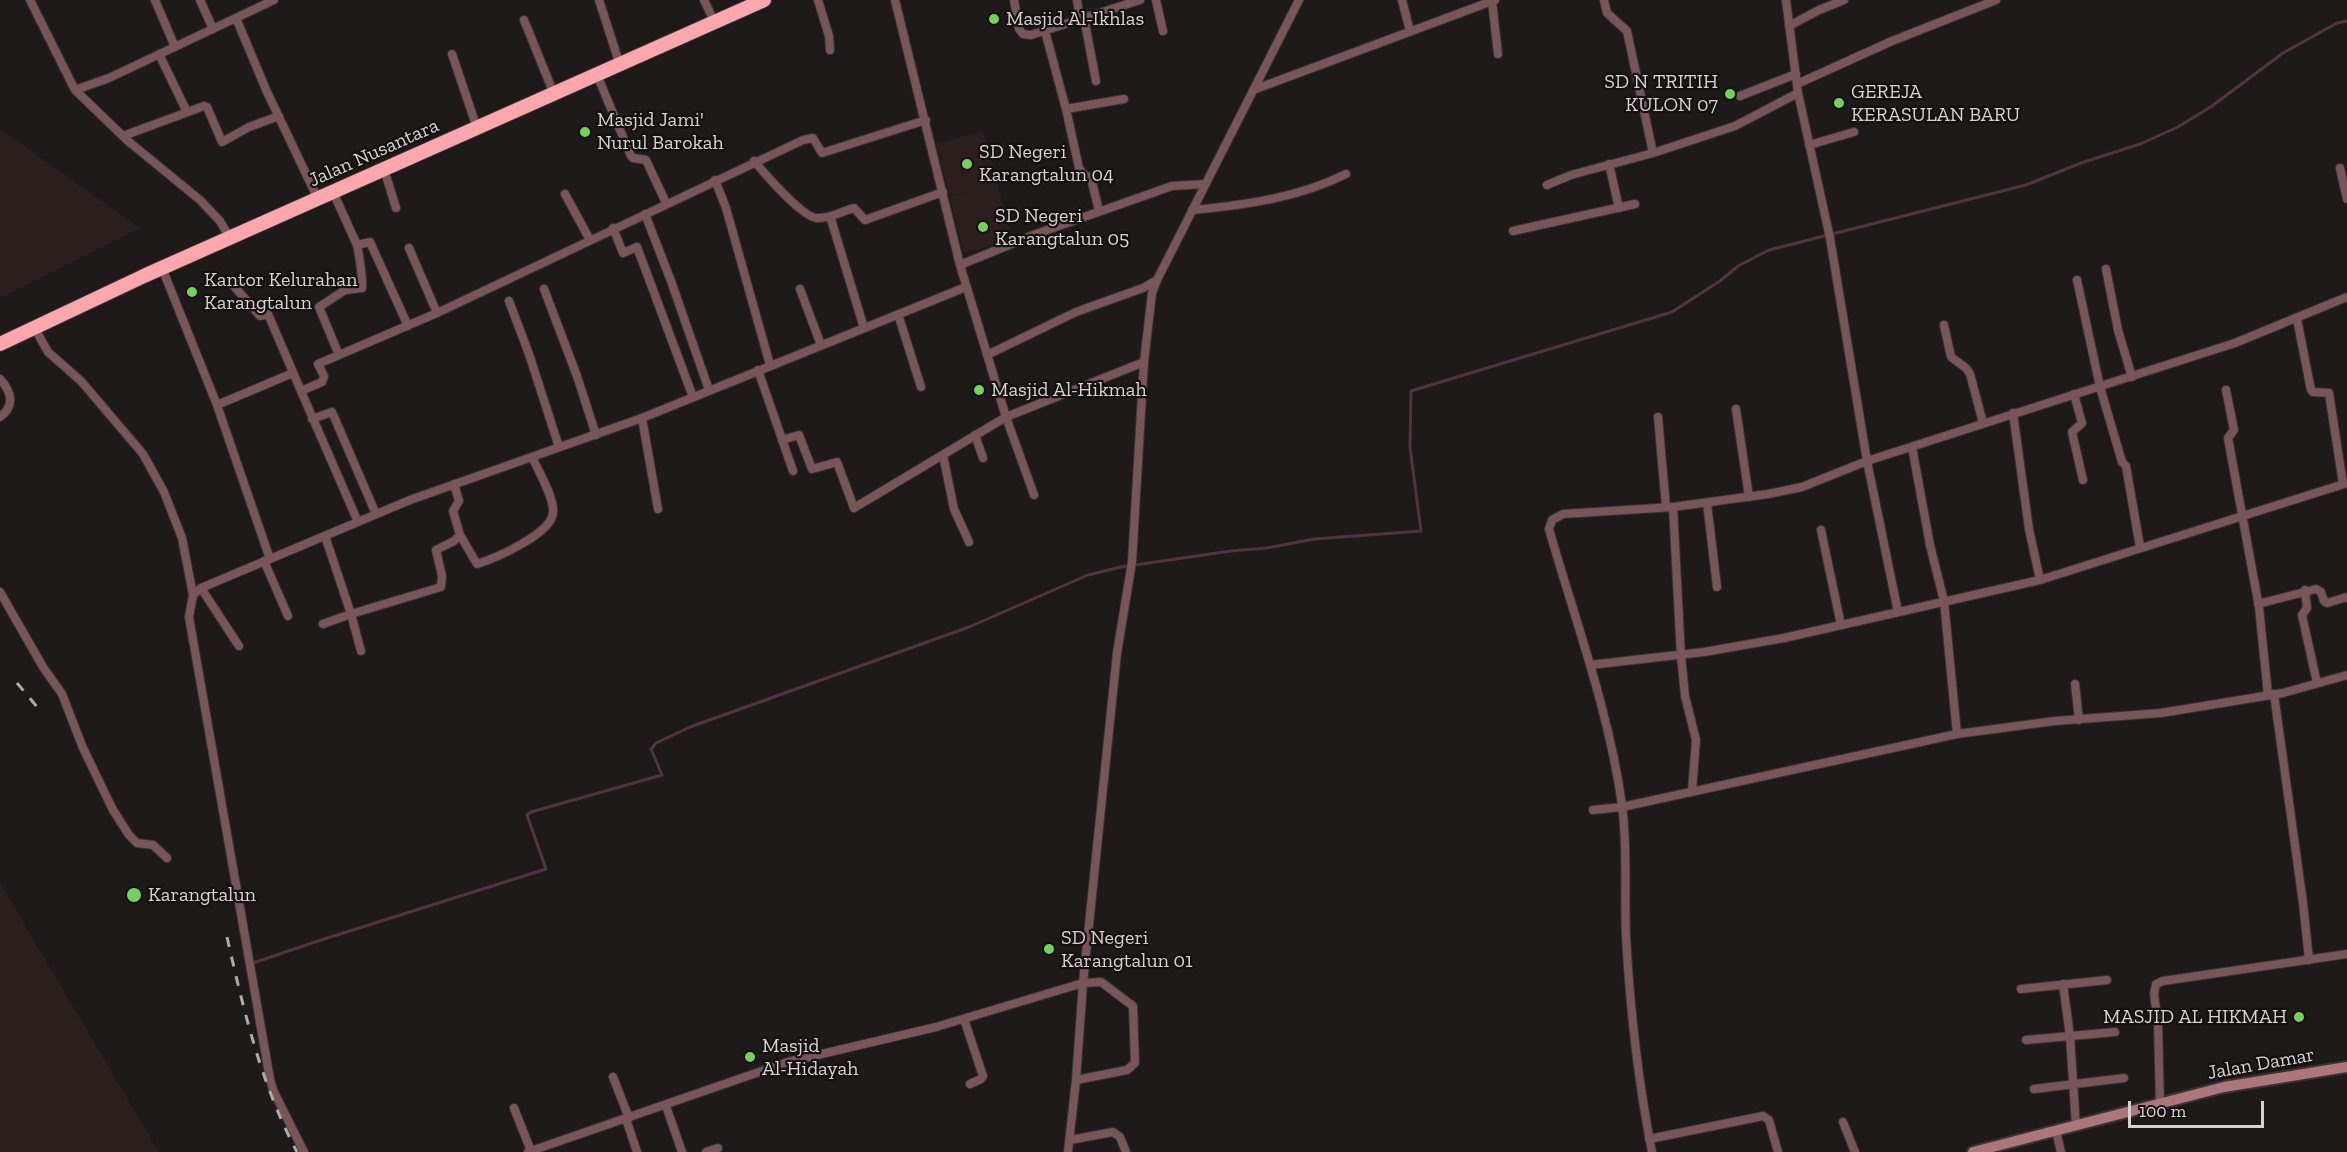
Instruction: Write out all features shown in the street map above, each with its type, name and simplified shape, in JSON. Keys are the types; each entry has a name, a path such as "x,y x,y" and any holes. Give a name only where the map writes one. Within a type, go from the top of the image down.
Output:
{"highway":[{"name":"Jalan Nusantara","path":"0,344 162,268 759,1"}],"street":[{"path":"30,0 75,90 123,136 200,200 220,221 230,238"},
{"path":"155,0 175,47"},
{"path":"200,0 213,29"},
{"path":"75,90 109,78 273,0"},
{"path":"599,0 620,64"},
{"path":"704,0 714,21"},
{"path":"818,0 829,36 830,50"},
{"path":"895,0 966,287 1006,417 1034,495"},
{"path":"1014,0 1019,29 1023,34 1031,35 1140,0"},
{"path":"1077,0 1096,81"},
{"path":"1156,0 1163,31"},
{"path":"1068,1152 1083,983 1118,653 1132,562 1144,362 1152,293 1156,280 1299,0"},
{"path":"1402,0 1410,31"},
{"path":"1604,0 1607,13 1627,31 1653,153"},
{"path":"1786,0 1798,93 1830,238 1867,461 1898,612"},
{"path":"1790,26 1819,9 1844,0"},
{"path":"1797,84 1892,41 1996,0"},
{"path":"1252,90 1493,1 1498,54"},
{"path":"236,18 318,199"},
{"path":"524,20 554,94"},
{"path":"1045,31 1066,108 1079,168 1083,174 1091,178 1100,211"},
{"path":"159,54 187,112"},
{"path":"452,54 477,128"},
{"path":"1740,96 1796,74"},
{"path":"597,75 631,156 645,159 666,203"},
{"path":"1547,185 1570,175 1653,153 1735,126 1798,93"},
{"path":"1066,108 1124,99"},
{"path":"123,136 204,106 207,107 222,142 237,136 249,127 279,116"},
{"path":"301,391 322,382 324,376 318,364 538,267 666,203 809,137 814,139 822,153 926,120"},
{"path":"1809,146 1854,132"},
{"path":"754,161 806,215 816,218 854,208 865,220 943,192"},
{"path":"1609,164 1619,208"},
{"path":"2340,168 2347,199"},
{"path":"384,169 396,208"},
{"path":"1192,210 1261,202 1305,191 1346,174"},
{"path":"715,180 726,208 770,365"},
{"path":"960,265 1172,186 1206,184"},
{"path":"333,192 357,245 360,256 359,271 363,280 362,288 345,290 319,307 339,355"},
{"path":"565,194 590,240"},
{"path":"1513,231 1635,204"},
{"path":"645,214 709,390"},
{"path":"830,216 864,328"},
{"path":"614,228 623,253 638,247 674,350 693,396"},
{"path":"357,245 370,242 408,326"},
{"path":"409,248 437,313"},
{"path":"162,268 217,405 267,560 288,616"},
{"path":"2106,269 2118,330 2132,377"},
{"path":"987,355 1076,312 1143,288 1156,280"},
{"path":"2077,280 2100,387 2122,462 2126,466 2140,547"},
{"path":"232,285 260,316 268,314 358,522"},
{"path":"192,595 201,588 376,514 642,418 966,287"},
{"path":"544,289 578,376 596,435"},
{"path":"800,289 821,345"},
{"path":"1652,1152 1635,1048 1626,937 1622,807 1614,758 1590,665 1549,529 1552,520 1563,514 1707,503 1802,487 1867,461 2235,343 2347,297"},
{"path":"509,301 559,447"},
{"path":"898,314 921,387"},
{"path":"1590,665 1681,656 1784,638 2040,580 2240,515 2345,484 2329,393 2311,390 2297,319"},
{"path":"1944,325 1951,357 1966,368 1970,374 1983,423"},
{"path":"34,327 48,352 81,381 143,454 164,492 182,538 192,595 189,617 270,1079 273,1090 304,1152"},
{"path":"782,440 799,435 812,470 837,462 854,508 1006,417 1144,362"},
{"path":"758,370 793,471"},
{"path":"217,405 293,373"},
{"path":"0,379 12,398 10,406 0,417"},
{"path":"2226,390 2234,430 2228,438 2240,515 2258,604 2303,903 2309,960"},
{"path":"2074,394 2082,423 2072,432 2083,480"},
{"path":"1736,409 1749,497"},
{"path":"312,419 332,412 376,514"},
{"path":"2013,413 2029,529 2040,580"},
{"path":"1658,417 1669,507 1685,696 1696,740 1692,791"},
{"path":"642,418 658,508"},
{"path":"975,435 983,458"},
{"path":"1912,447 1930,545 1944,601 1956,734"},
{"path":"943,455 954,509 969,542"},
{"path":"454,484 459,501 453,511 460,535 477,564 532,538 552,518 554,512 549,496 532,457"},
{"path":"1707,503 1717,587"},
{"path":"1821,530 1841,625"},
{"path":"323,624 441,587 442,576 436,550 454,541 460,535"},
{"path":"325,536 362,651"},
{"path":"201,588 239,646"},
{"path":"2258,604 2298,594 2305,590 2319,590 2327,603 2347,597"},
{"path":"2305,590 2307,608 2302,615 2317,684"},
{"path":"0,592 43,667 62,694 83,748 121,823 137,843 153,845 166,858"},
{"path":"1593,810 1622,807 1956,734 2161,713 2271,694 2347,675"},
{"path":"2075,684 2079,720"},
{"path":"2160,1104 2158,1024 2154,994 2156,984 2163,981 2347,954"},
{"path":"2021,989 2107,980"},
{"path":"514,1108 529,1152 788,1062 964,1019 1092,981 1108,985 1133,1006 1135,1057 1133,1066 1127,1070 1076,1080"},
{"path":"2063,984 2070,1036 2076,1126"},
{"path":"964,1019 983,1076 970,1084"},
{"path":"2026,1040 2115,1032"},
{"name":"Jalan Damar","path":"1973,1152 2224,1087 2347,1066"},
{"path":"613,1077 637,1152"},
{"path":"2034,1089 2124,1078"},
{"path":"666,1106 682,1152"},
{"path":"1649,1139 1762,1116 1769,1120 1779,1152"},
{"path":"1843,1122 1855,1152"},
{"path":"2056,1131 2061,1152"},
{"path":"1070,1140 1113,1132 1120,1137 1126,1152"},
{"path":"706,1152 718,1148"}],"shaded area":[{"path":"0,129 140,228 0,298"},
{"path":"983,131 1012,239 964,253 950,197 982,188 950,196 936,144"},
{"path":"0,883 159,1152 0,1152"}],"waterway":[{"path":"253,963 546,869 527,815 662,775 651,749 656,743 690,727 969,627 1088,575 1121,567 1267,548 1314,539 1421,531 1410,447 1411,391 1672,312 1720,281 1738,266 1769,250 2026,185 2081,163 2140,144 2178,127 2212,106 2283,53 2337,23 2347,21"}],"railway":[{"path":"17,683 38,708"},
{"path":"227,937 255,1047 273,1100 297,1152"}],"place":[{"name":"Masjid Al-Ikhlas","path":"994,19"},
{"name":"SD N TRITIH KULON 07","path":"1730,94"},
{"name":"GEREJA KERASULAN BARU","path":"1839,103"},
{"name":"Masjid Jami' Nurul Barokah","path":"585,132"},
{"name":"SD Negeri Karangtalun 04","path":"967,164"},
{"name":"SD Negeri Karangtalun 05","path":"983,227"},
{"name":"Kantor Kelurahan Karangtalun","path":"192,292"},
{"name":"Masjid Al-Hikmah","path":"979,390"},
{"name":"Karangtalun","path":"134,895"},
{"name":"SD Negeri Karangtalun 01","path":"1049,949"},
{"name":"MASJID AL HIKMAH","path":"2299,1017"},
{"name":"Masjid Al-Hidayah","path":"750,1057"}]}
